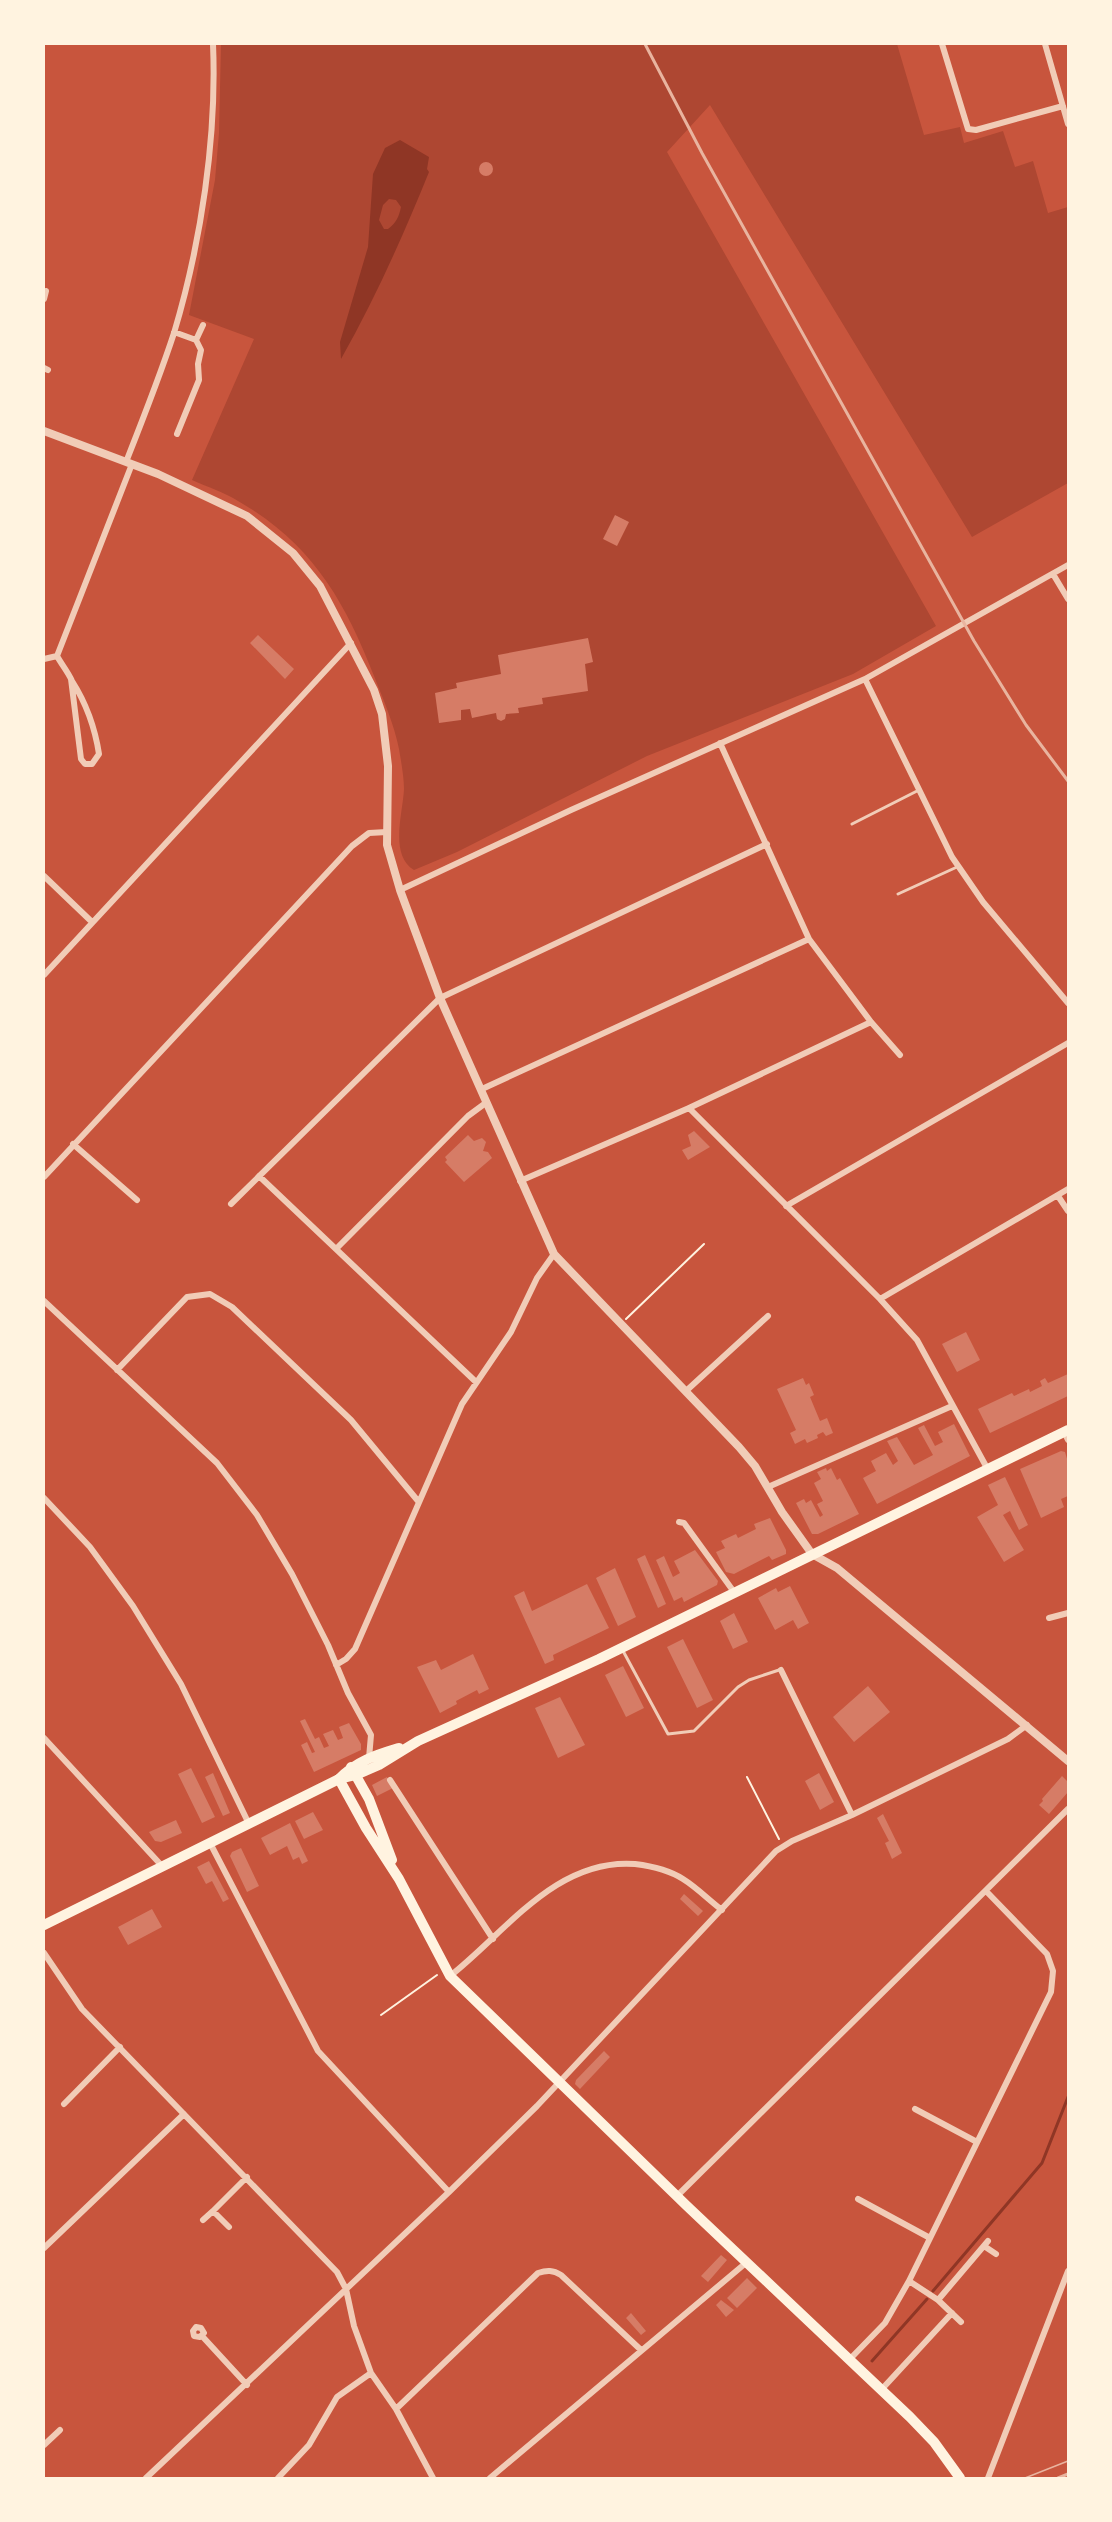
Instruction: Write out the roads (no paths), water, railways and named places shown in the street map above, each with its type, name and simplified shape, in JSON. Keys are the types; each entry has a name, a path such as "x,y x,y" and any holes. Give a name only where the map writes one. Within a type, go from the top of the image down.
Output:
{"main road":[{"path":"44,1925 354,1771 621,1647 987,1468 1067,1434"},
{"path":"354,1771 369,1758 418,1742"},
{"path":"354,1771 369,1799 399,1879"},
{"path":"339,1779 366,1828 399,1879 448,1972 677,2196 882,2389 934,2442 960,2478"}],"street":[{"path":"57,656 129,463 174,332 192,261 207,179 211,131 213,44"},
{"path":"942,44 968,129 976,130 1063,106"},
{"path":"1045,44 1068,124"},
{"path":"44,299 46,291"},
{"path":"196,340 203,325"},
{"path":"174,332 196,340 201,350 198,364 199,380 177,434"},
{"path":"44,431 129,463 247,516 293,553 316,580 351,643 374,690 382,714 388,766 387,832 390,858 400,890 440,998 554,1254 739,1447 812,1554 837,1568 1068,1761"},
{"path":"400,890 865,679 1010,600 1068,565"},
{"path":"1053,574 1068,599"},
{"path":"44,975 351,643"},
{"path":"44,659 57,656"},
{"path":"57,656 72,679 85,704 99,754 92,764 85,764 81,759 72,679"},
{"path":"865,679 959,866 982,902 1068,1003"},
{"path":"720,743 809,939 871,1022 900,1055"},
{"path":"44,1177 351,846 369,833 387,832"},
{"path":"231,1204 440,998 767,844"},
{"path":"44,876 92,922"},
{"path":"482,1089 809,939"},
{"path":"520,1181 689,1108 871,1022"},
{"path":"786,1206 1068,1043"},
{"path":"336,1249 468,1116 487,1102"},
{"path":"689,1108 880,1299 917,1340 987,1468"},
{"path":"73,1144 137,1200"},
{"path":"259,1176 476,1382"},
{"path":"880,1299 1068,1190"},
{"path":"1058,1196 1068,1210"},
{"path":"336,1665 346,1659 355,1649 462,1404 511,1332 537,1278 554,1254"},
{"path":"117,1370 187,1297 210,1294 232,1307 351,1420 418,1501"},
{"path":"44,1300 217,1463 257,1515 292,1574 348,1694 371,1735 369,1758"},
{"path":"686,1391 768,1316"},
{"path":"768,1487 952,1406"},
{"path":"44,1498 90,1548 133,1606 181,1684 249,1824"},
{"path":"679,1522 684,1523 693,1534 734,1592"},
{"path":"1049,1618 1068,1613"},
{"path":"782,1670 852,1815"},
{"path":"146,2478 449,2192 560,2082 776,1851 1008,1739 1027,1725"},
{"path":"44,1738 162,1867"},
{"path":"390,1780 493,1939"},
{"path":"677,2196 1068,1809"},
{"path":"210,1843 318,2051 449,2192"},
{"path":"448,1972 493,1939 543,1894 561,1881 589,1868 608,1864 643,1865 663,1870 682,1879 722,1910"},
{"path":"850,2359 885,2323 909,2281 1051,1992 1054,1980 1047,1954 986,1891"},
{"path":"44,1953 82,2009 338,2272 346,2289 354,2325 371,2373 396,2409 433,2478"},
{"path":"64,2104 120,2047"},
{"path":"915,2109 977,2142"},
{"path":"44,2248 184,2114"},
{"path":"203,2220 247,2177"},
{"path":"858,2199 930,2238"},
{"path":"213,2211 229,2227"},
{"path":"938,2300 986,2243 996,2254"},
{"path":"490,2478 747,2262"},
{"path":"396,2409 538,2273 546,2270 561,2275 641,2350"},
{"path":"988,2478 1036,2361 1068,2271"},
{"path":"909,2281 938,2300 961,2322"},
{"path":"882,2389 952,2313"},
{"path":"202,2336 247,2385"},
{"path":"278,2478 309,2445 337,2397 371,2373"},
{"path":"44,2445 60,2430"}],"lane":[{"path":"852,824 919,790"},
{"path":"898,894 959,866"},
{"path":"621,1647 668,1734 694,1731 748,1680 782,1670"}],"waterway":[{"path":"933,2291 1042,2163 1068,2097"},
{"path":"872,2361 927,2299"}],"tram line":[{"path":"1025,2478 1068,2461"}],"railway":[{"path":"645,44 702,153 974,641 1026,725 1068,781"},
{"path":"1058,2478 1068,2474"}]}
